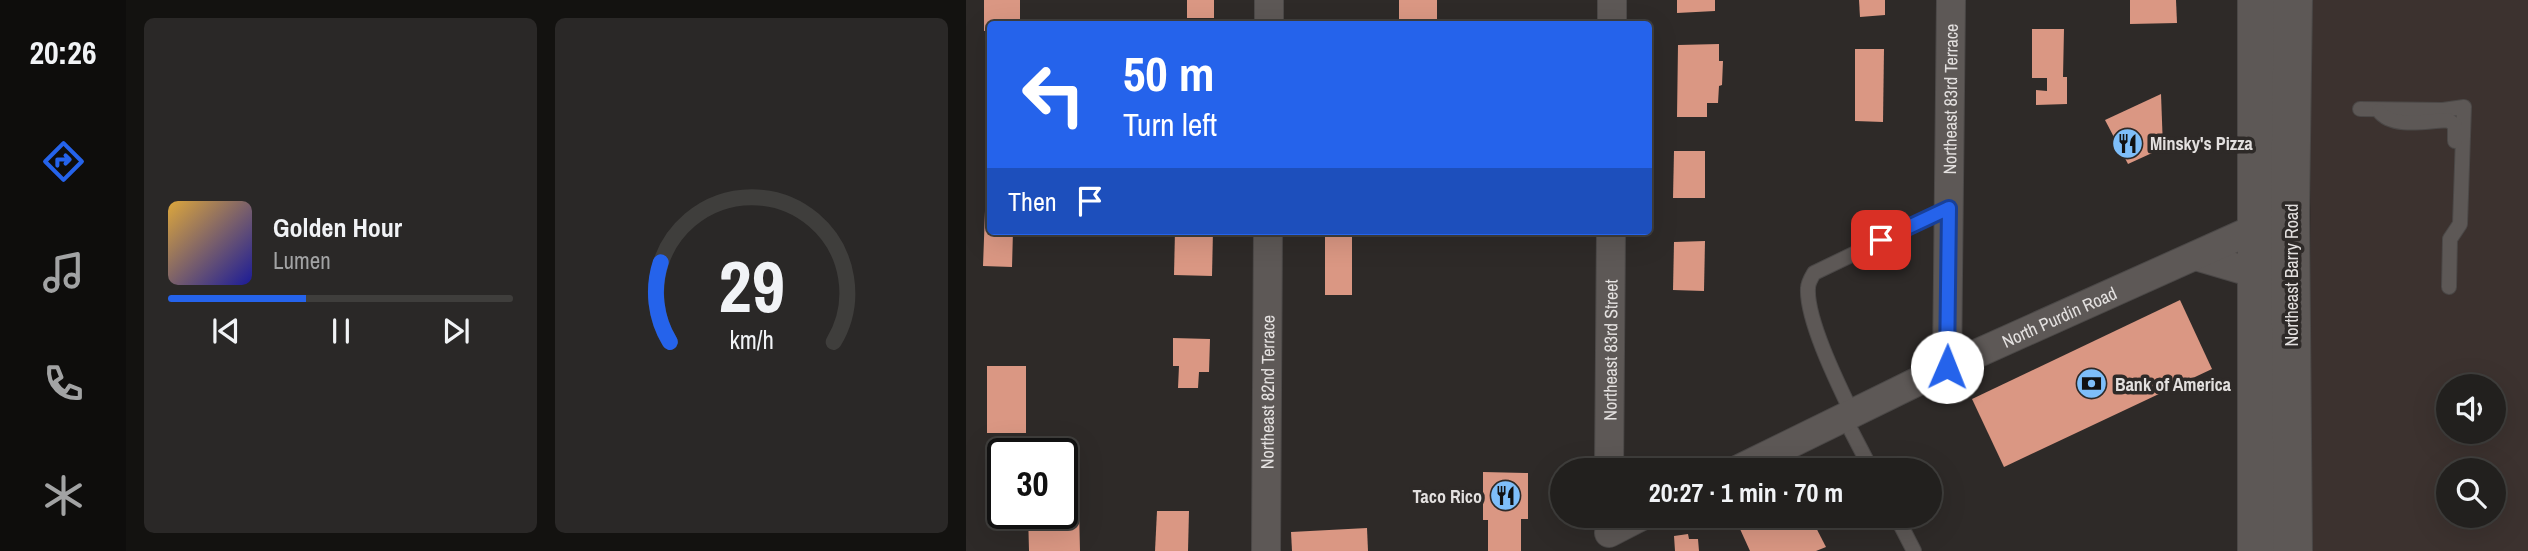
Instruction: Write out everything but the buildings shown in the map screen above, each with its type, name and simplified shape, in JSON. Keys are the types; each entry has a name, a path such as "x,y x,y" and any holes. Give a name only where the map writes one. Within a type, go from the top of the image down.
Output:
{"main road":[{"name":"Northeast Barry Road","path":"2257,0 2274,221 2291,295 2293,551"},
{"name":"Northeast Barry Road","path":"2256,551 2257,275 2274,221 2293,0"}],"street":[{"path":"1269,0 1269,21"},
{"path":"1612,0 1612,21"},
{"name":"Northeast 83rd Terrace","path":"1947,367 1951,0"},
{"name":"North Purdin Road","path":"1761,458 1947,367 2274,221"},
{"name":"Northeast 82nd Terrace","path":"1266,551 1268,235"},
{"name":"Northeast 83rd Street","path":"1609,458 1611,235"},
{"path":"2196,256 2257,275 2291,295"}],"lane":[{"path":"2360,109 2379,111 2382,116 2394,122 2448,120 2455,125 2455,149 2462,151 2462,173 2460,224 2450,239 2449,287"},
{"path":"1866,458 1808,303 1808,285 1814,273 1949,208"},
{"path":"1902,528 1914,551"}],"shaded area":[{"path":"2310,0 2528,0 2528,551 2311,551"}],"place":[{"name":"Minsky's Pizza","path":"2127,143"},
{"name":"Bank of America","path":"2092,384"},
{"name":"Taco Rico","path":"1505,496"}],"route":[{"path":"1881,240 1949,208 1947,367"}]}
